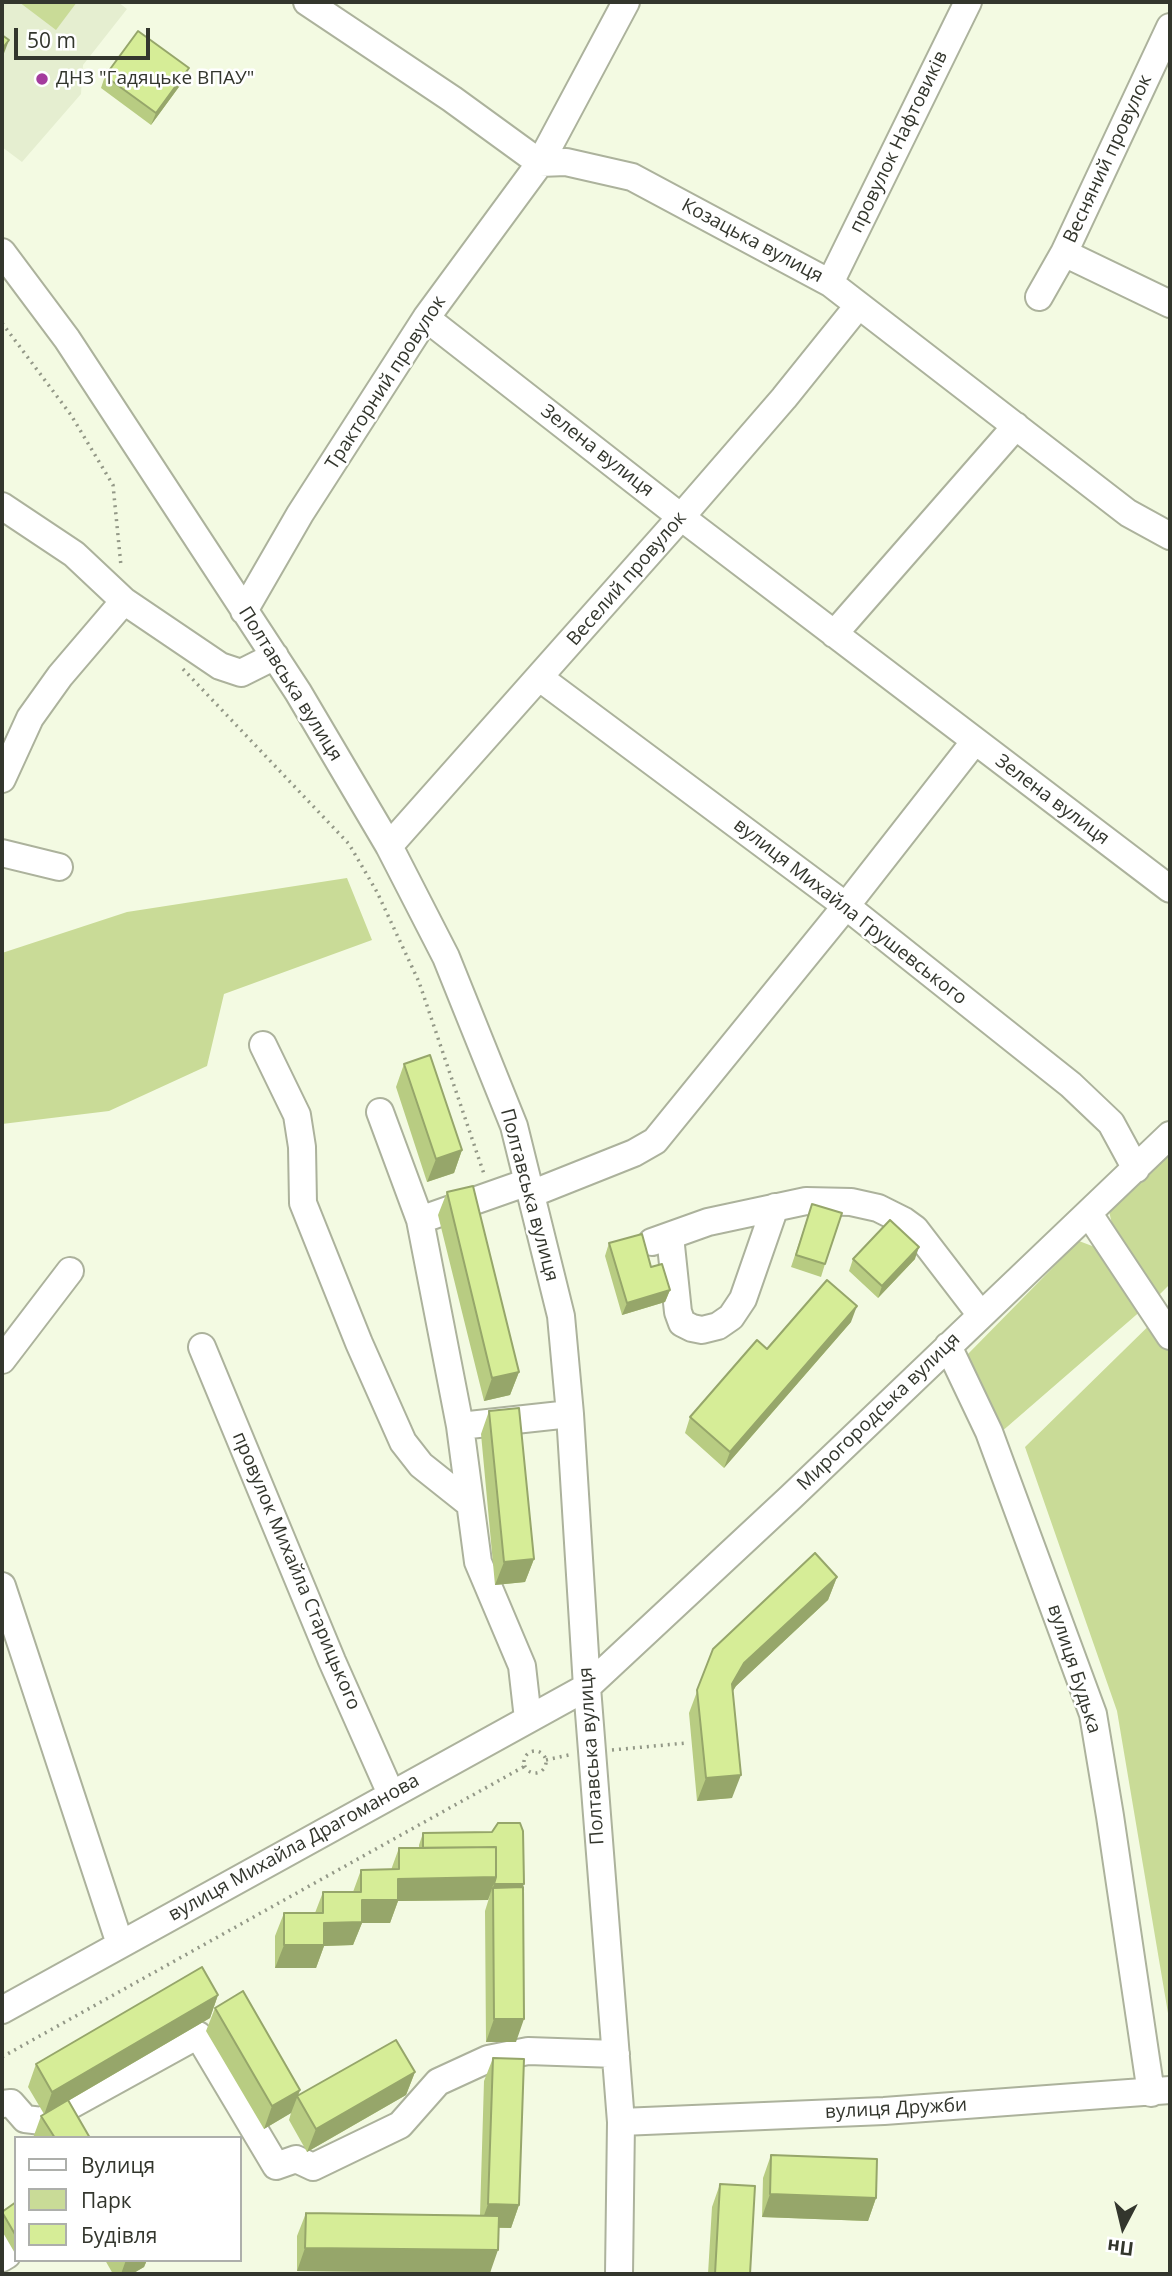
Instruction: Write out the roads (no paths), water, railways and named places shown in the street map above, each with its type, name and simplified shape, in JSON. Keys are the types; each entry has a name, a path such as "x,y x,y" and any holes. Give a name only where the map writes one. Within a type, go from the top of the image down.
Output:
{"street":[{"path":"307,2 452,99 540,163"},
{"name":"Тракторний провулок","path":"244,611 300,514 426,318 540,163 626,2"},
{"name":"провулок Нафтовиків","path":"830,283 968,2"},
{"name":"Весняний провулок","path":"1039,297 1064,253 1170,27"},
{"name":"Козацька вулиця","path":"540,163 566,162 632,177 830,283 1128,513 1170,536"},
{"name":"Полтавська вулиця","path":"2,252 67,339 275,656 390,846 446,957 514,1126 561,1316 570,1414 587,1687 621,2122 619,2274"},
{"name":"Весняний провулок","path":"1064,253 1170,304"},
{"name":"Веселий провулок","path":"390,846 681,517 784,398 858,306"},
{"name":"Зелена вулиця","path":"426,318 681,517 1170,888"},
{"path":"834,634 1016,426"},
{"path":"2,506 74,554 124,601 220,666 241,673 275,656"},
{"path":"2,779 30,718 60,676 124,601"},
{"name":"вулиця Михайла Грушевського","path":"540,678 846,906 1071,1085 1111,1124 1136,1169"},
{"path":"420,1220 491,1195 529,1188 634,1153 655,1141 846,906 975,741"},
{"path":"2,853 59,867"},
{"path":"263,1045 297,1115 302,1147 303,1203 319,1247 387,1405 404,1442 421,1465 470,1504"},
{"path":"380,1112 420,1220 460,1426 478,1562 522,1666 528,1719"},
{"name":"Мирогородська вулиця","path":"587,1687 1170,1135"},
{"path":"775,1207 743,1299 731,1317 718,1326 702,1330 682,1323 661,1239 708,1223 775,1207 806,1201 851,1202 878,1208 904,1221 915,1229 981,1315"},
{"path":"1089,1214 1170,1336"},
{"path":"2,1360 70,1271"},
{"name":"вулиця Будька","path":"948,1346 989,1432 1093,1714 1160,2091"},
{"name":"провулок Михайла Старицького","path":"202,1347 332,1661 391,1794"},
{"path":"460,1426 570,1414"},
{"path":"2,1586 120,1944"},
{"name":"вулиця Михайла Драгоманова","path":"2,2010 587,1687"},
{"path":"2,2104 10,2103 25,2119 42,2122 198,2035 276,2166 296,2159 313,2167 400,2125 438,2082 488,2059 528,2051 616,2054"},
{"name":"вулиця Дружби","path":"621,2122 884,2111 1160,2091"},
{"path":"2,2246 6,2255 2,2258"}],"place":[{"name":"ДНЗ \"Гадяцьке ВПАУ\"","path":"42,79"}]}
